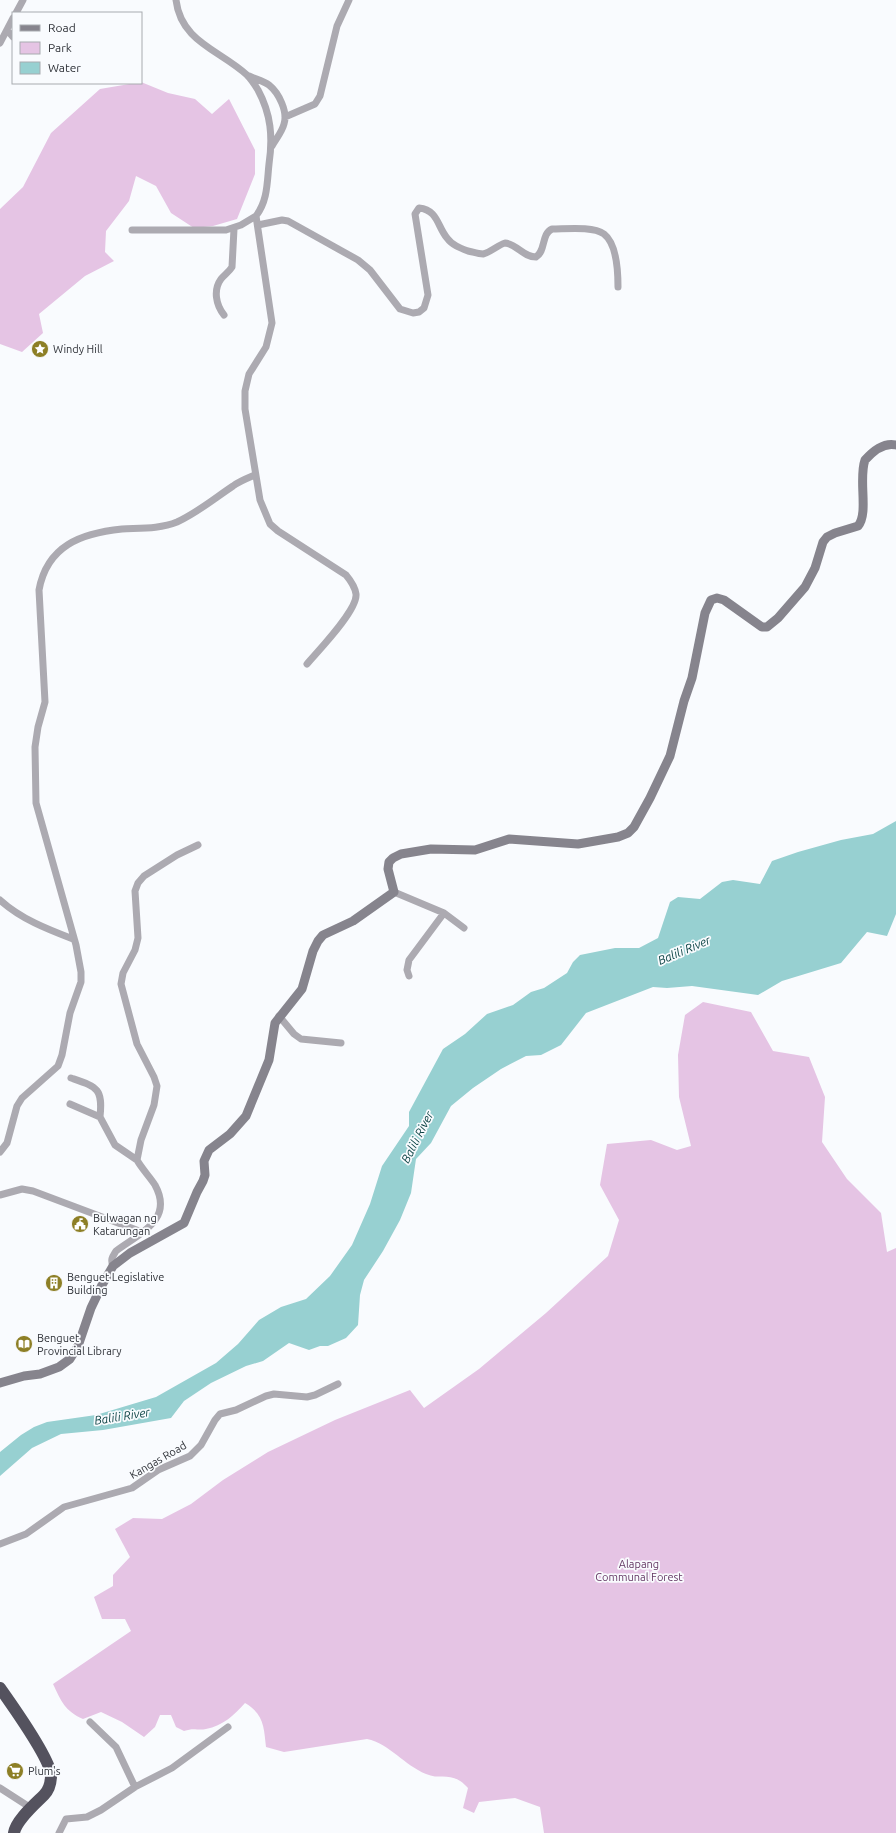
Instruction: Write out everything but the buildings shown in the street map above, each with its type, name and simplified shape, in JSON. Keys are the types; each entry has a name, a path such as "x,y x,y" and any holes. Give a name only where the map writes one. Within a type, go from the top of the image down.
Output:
{"highway":[{"path":"0,1688 43,1753 51,1774 51,1782 46,1793 31,1808 14,1829 14,1833"}],"street":[{"path":"17,12 23,0"},
{"path":"176,0 185,28 204,44 249,76 268,84 277,93 286,117 284,124 272,146"},
{"path":"286,117 315,104 320,96 336,26 349,0"},
{"path":"0,43 12,20"},
{"path":"7,30 12,36"},
{"path":"132,230 219,231 234,229 256,216 263,205 268,186 272,146 271,124 265,102 249,76"},
{"path":"258,225 282,220 288,221 348,253 370,270 400,309 413,313 419,312 424,308 428,295 416,229 415,214 419,208 426,209 433,213 447,238 452,243 460,248 475,253 484,254 505,242 516,246 529,256 536,257 541,252 548,231 552,229 585,229 604,234 608,238 615,254 619,269 618,287"},
{"path":"256,216 272,323 266,347 249,374 245,391 245,409 260,500 270,524 278,531 346,575 353,585 356,595 354,606 347,618 306,664"},
{"path":"224,315 217,302 217,291 219,282 230,270 233,264 234,229"},
{"path":"394,892 388,869 389,862 400,854 432,849 475,850 509,839 578,844 618,837 628,833 634,827 650,798 670,756 684,701 692,678 705,613 711,600 717,598 724,600 762,627 772,624 809,581 823,542 827,537 858,526 861,522 863,510 861,478 865,460 886,444 896,445"},
{"path":"0,1152 7,1143 17,1106 22,1098 54,1071 62,1055 70,1013 81,982 82,972 36,803 35,748 38,727 45,702 39,590 41,579 46,567 59,552 84,535 121,529 154,528 176,523 192,514 235,484 255,475"},
{"path":"137,1160 141,1140 156,1097 157,1086 137,1044 121,984 123,973 135,950 138,938 135,891 138,883 144,876 177,855 198,845"},
{"path":"394,892 444,913 464,928"},
{"path":"0,1383 9,1379 40,1374 59,1367 70,1359 78,1346 91,1308 113,1266 130,1253 184,1223 203,1181 205,1175 204,1160 209,1150 242,1122 250,1109 255,1091 269,1060 272,1033 279,1016 293,1001 302,988 313,951 323,935 353,921 394,892"},
{"path":"0,900 8,907 38,925 73,939"},
{"path":"409,976 407,970 409,960 444,913"},
{"path":"279,1016 294,1034 301,1039 341,1043"},
{"path":"71,1078 90,1085 100,1095 100,1117 115,1145 137,1160 154,1185 161,1205 156,1221 116,1251 111,1262 113,1266"},
{"path":"70,1104 100,1117"},
{"path":"0,1195 22,1189 33,1191 142,1232"},
{"name":"Kangas Road","path":"0,1544 26,1534 64,1507 132,1488 158,1470 190,1456 201,1444 220,1414 236,1410 266,1396 274,1394 311,1396 338,1384"},
{"path":"90,1722 116,1746 135,1787"},
{"path":"59,1833 66,1819 87,1817 101,1810 135,1787 172,1768 228,1727"},
{"path":"0,1788 31,1808"}],"green space":[{"path":"142,82 168,93 195,99 212,114 229,99 255,150 255,174 237,219 213,226 194,228 171,213 156,186 136,176 129,201 106,231 105,252 114,261 85,276 39,314 43,333 22,352 0,344 0,209 23,187 51,133 100,89 129,84 142,84"},
{"name":"Alapang Communal Forest","path":"703,1002 751,1012 773,1051 809,1057 825,1097 822,1142 847,1179 881,1213 887,1252 896,1248 896,1833 544,1833 540,1807 515,1798 479,1802 474,1813 463,1808 468,1788 457,1779 437,1777 426,1774 383,1745 367,1739 284,1752 266,1747 262,1722 256,1712 245,1703 223,1723 212,1728 191,1729 184,1731 176,1727 171,1715 160,1715 155,1727 144,1737 122,1722 101,1712 83,1719 72,1713 64,1705 53,1684 131,1631 125,1619 102,1619 94,1597 113,1586 113,1575 130,1557 115,1529 133,1518 162,1519 191,1504 223,1480 268,1452 335,1420 410,1390 424,1408 479,1369 546,1313 608,1256 619,1220 600,1185 607,1144 651,1140 677,1150 691,1146 679,1097 678,1055 685,1015"}],"water":[{"name":"Balili River","path":"896,821 896,914 887,936 867,932 841,963 782,981 758,995 692,986 667,988 653,987 586,1013 561,1045 541,1055 526,1056 501,1069 473,1088 451,1106 431,1143 416,1159 411,1193 400,1220 383,1251 364,1280 360,1295 358,1325 346,1338 328,1346 320,1346 309,1350 289,1343 263,1361 246,1366 211,1383 184,1401 171,1418 103,1430 61,1434 32,1448 0,1476 0,1452 21,1435 34,1427 47,1422 96,1415 156,1397 216,1363 238,1344 259,1320 281,1307 306,1299 330,1276 352,1245 370,1204 382,1166 409,1126 409,1112 443,1049 465,1034 487,1014 513,1005 531,992 544,988 567,973 573,962 580,955 615,948 639,948 658,938 670,902 678,897 700,899 722,882 733,880 760,884 772,861 841,840 873,834"}],"place":[{"name":"Windy Hill","path":"40,349"},
{"name":"Bulwagan ng Katarungan","path":"80,1224"},
{"name":"Benguet Legislative Building","path":"54,1283"},
{"name":"Benguet Provincial Library","path":"24,1344"},
{"name":"Plum's","path":"15,1771"}]}
